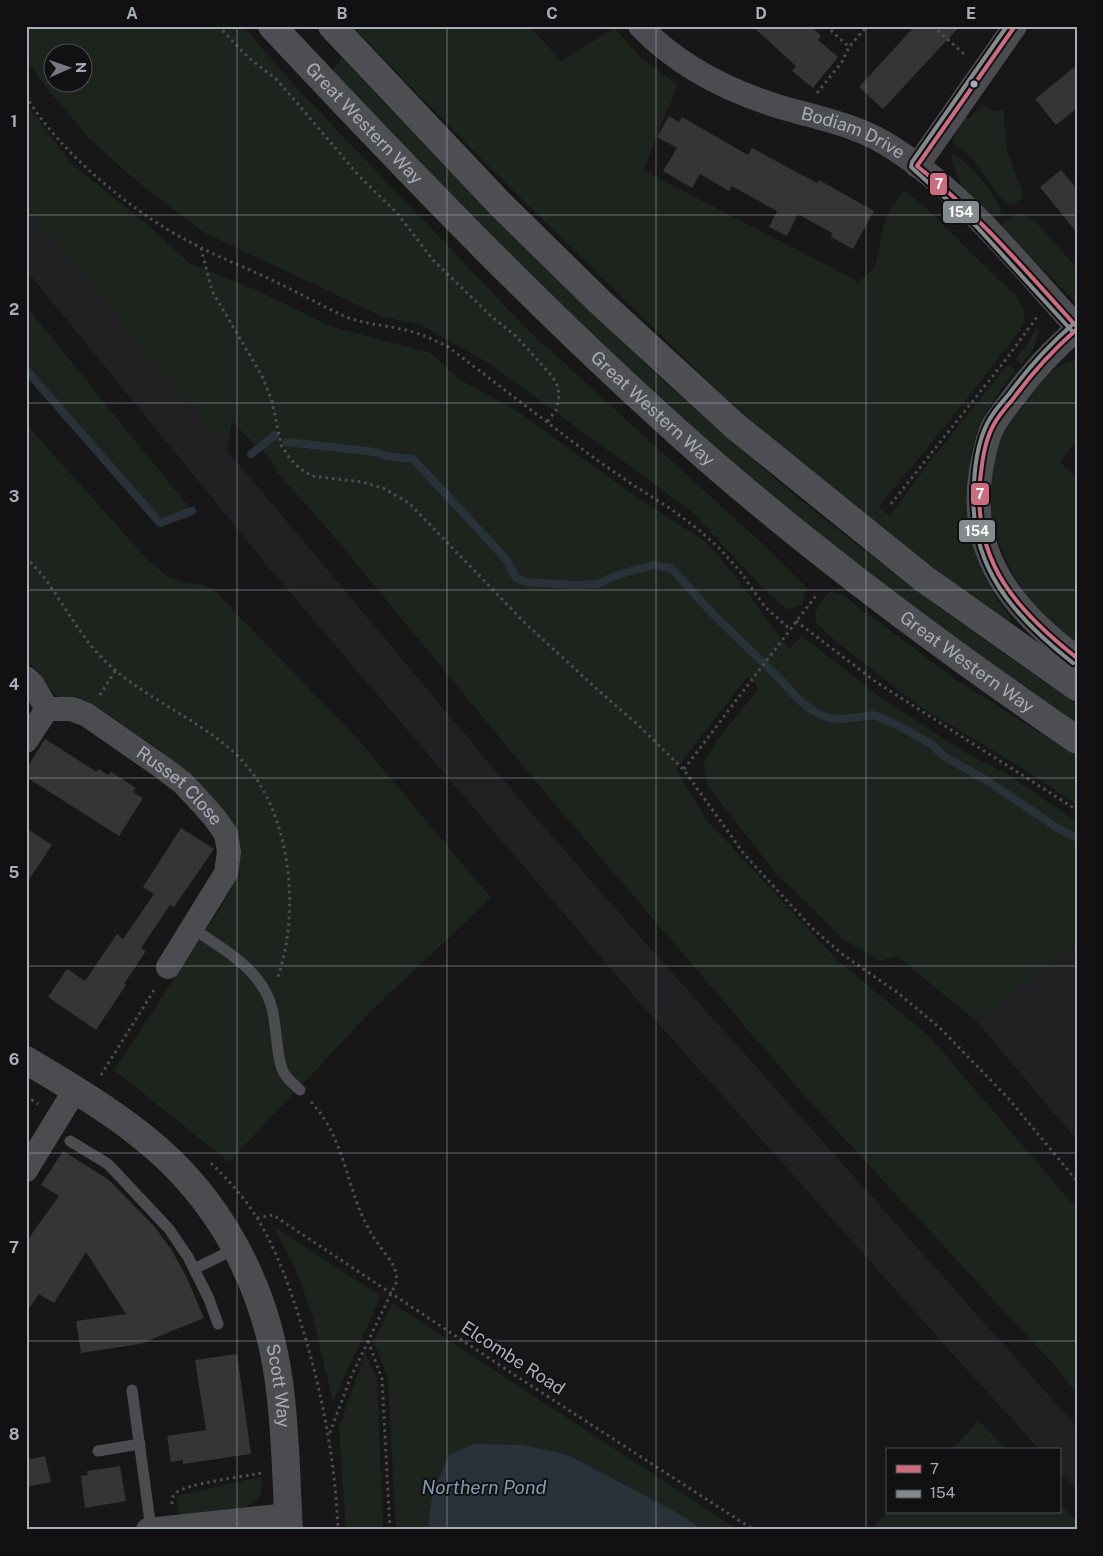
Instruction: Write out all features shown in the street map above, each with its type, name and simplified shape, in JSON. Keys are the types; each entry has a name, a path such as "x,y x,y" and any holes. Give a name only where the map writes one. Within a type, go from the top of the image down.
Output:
{"main road":[{"name":"Great Western Way","path":"272,26 501,264 612,372 682,436 774,515 887,605 974,670 1077,740"},
{"path":"332,26 501,205 607,309 735,426 923,578 1077,687"}],"street":[{"name":"Bodiam Drive","path":"640,26 655,42 685,65 714,80 758,99 831,120 883,142 938,181 954,196 1077,328"},
{"path":"917,166 1015,26"},
{"path":"1077,328 1052,350 1034,370 994,424 984,454 978,493 982,530 1001,582 1023,612 1077,658"},
{"path":"26,678 33,685 47,709 26,741"},
{"name":"Russet Close","path":"47,709 72,709 87,715 174,776 214,817 228,840 229,852 226,873 168,967"},
{"name":"Scott Way","path":"26,1060 86,1085 120,1119 163,1154 187,1178 206,1201 237,1248 262,1307 270,1332 279,1382 288,1522"},
{"path":"26,1170 86,1085"},
{"path":"150,1530 175,1526 288,1522"}],"lane":[{"path":"192,928 235,957 260,981 271,1004 276,1025 280,1065 284,1074 300,1090"},
{"path":"70,1140 108,1164 169,1229 194,1269 209,1299 218,1324"},
{"path":"194,1269 237,1248"},
{"path":"132,1390 150,1530"},
{"path":"98,1451 140,1444"}],"path":[{"path":"218,26 248,58 276,80 292,96 359,176 396,213 433,260 492,317 516,336 552,376 558,387 559,396 557,409 547,422"},
{"path":"826,26 848,47"},
{"path":"802,112 842,62 848,47 867,26"},
{"path":"933,26 983,71"},
{"path":"26,96 63,144 115,192 156,222 201,248 348,317 409,331 447,346 594,458 699,530 739,570 765,606 790,629"},
{"path":"201,248 212,291 262,376 272,401 281,445 299,468 312,476 362,482 383,488 409,503 525,623 637,724 684,770 744,854 812,928 842,954 898,993 940,1028 1008,1098 1077,1181"},
{"path":"891,504 1007,358 1050,298"},
{"path":"684,770 818,593"},
{"path":"796,621 876,682 1077,810"},
{"path":"86,1085 168,967"},
{"path":"300,1090 318,1109 330,1128 357,1204 376,1242 393,1264 397,1277 396,1283 350,1379 329,1436"},
{"name":"Elcombe Road","path":"293,1296 272,1244 257,1218 273,1215 754,1530"},
{"path":"262,1307 293,1296 320,1389 329,1436 338,1530"},
{"path":"368,1340 382,1379 390,1530"},
{"path":"175,1526 172,1500 176,1492 190,1487 263,1473 267,1466"}],"shaded area":[{"path":"26,26 243,26 295,86 528,330 768,549 807,588 802,605 787,610 763,588 691,511 490,364 421,325 383,317 203,232 128,174 87,136 50,92 92,92 92,42 42,42 42,82 26,58"},
{"path":"352,26 530,26 561,61 614,28 643,60 678,85 643,170 859,282 875,267 886,215 904,191 925,207 1017,297 1024,311 1024,321 1023,326 967,399 879,507 890,516 927,465 1008,364 1015,370 989,408 977,432 972,451 967,490 969,530 974,549 989,586 1012,619 1009,624 848,503 740,411 524,202"},
{"path":"342,58 579,301 678,393 770,474 898,577 1077,704 1077,724 976,654 858,566 702,436 540,284 331,72"},
{"path":"26,104 72,164 154,230 189,263 254,289 333,327 431,353 459,379 517,411 635,496 706,542 740,582 789,650 802,636 880,697 969,755 1007,774 1077,822 1077,944 976,1021 897,956 880,961 843,939 773,870 708,786 703,765 716,741 759,688 748,676 676,769 705,818 837,960 929,1036 1077,1209 1077,1393 1054,1365 803,1094 542,789 327,528 278,474 272,461 232,422 227,450 26,206"},
{"path":"982,104 991,111 1004,110 1005,137 1008,153 1022,192 1021,199 1014,204 1006,203 966,153 952,143 957,128 966,116 969,119"},
{"path":"952,153 974,171 990,191 996,200 1001,215 994,218 966,190 956,174"},
{"path":"26,206 505,782 642,939 1077,1427 1077,1491 1060,1472 1060,1448 1038,1448 640,1003 271,570 26,270"},
{"path":"1017,214 1023,214 1036,222 1077,268 1077,304 1000,225"},
{"path":"26,306 192,511 160,523 26,370"},
{"path":"1036,328 1039,331 1034,348 1021,365 1015,360"},
{"path":"1077,359 1077,439 1060,462 1077,477 1077,644 1055,629 1044,618 1014,575 1002,551 994,526 990,501 990,475 995,450 1006,425 1044,377 1067,362"},
{"path":"26,424 147,559 168,577 187,583 204,585 216,592 357,738 491,898 371,1011 229,1162 114,1070 227,898 236,879 197,783 161,751 103,711 85,702 66,701 54,694 34,667 26,662"},
{"path":"831,592 841,594 958,681 1077,756 1077,805 1027,771 919,706 828,635 817,624 815,613 825,596"},
{"path":"1077,944 1077,1140 976,1021"},
{"path":"274,1227 381,1296 333,1402 313,1317 296,1270"},
{"path":"392,1303 738,1530 704,1530 671,1509 568,1455 432,1494 428,1530 396,1530 388,1379 374,1342"},
{"path":"365,1353 377,1379 383,1530 346,1530 339,1427"},
{"path":"979,1421 1005,1448 953,1448"},
{"path":"261,1477 260,1495 251,1504 239,1509 179,1517 177,1498 180,1495"},
{"path":"1060,1504 1077,1521 1077,1530 870,1530 886,1514 1060,1514"}],"water":[{"name":"Northern Pond","path":"474,1444 522,1445 568,1455 671,1509 704,1530 428,1530 432,1494 449,1455"}],"building":[{"path":"752,26 811,26 821,36 818,40 838,57 813,88 792,71 796,66"},
{"path":"915,26 960,26 883,109 859,87"},
{"path":"1077,65 1077,108 1056,125 1035,99"},
{"path":"669,116 679,122 682,117 748,155 752,148 817,183 819,180 874,211 853,249 831,237 832,233 798,214 787,236 769,227 777,211 732,186 729,191 700,174 692,188 663,171 677,148 657,137"},
{"path":"1061,170 1077,189 1077,233 1040,187"},
{"path":"45,739 97,772 98,769 108,775 111,772 136,788 133,792 143,798 119,836 26,777 26,769"},
{"path":"26,828 52,845 26,884"},
{"path":"181,828 214,849 174,907 170,905 141,948 146,951 96,1030 48,997 67,969 85,981 117,934 123,939 154,894 143,887"},
{"path":"63,1151 109,1180 154,1226 171,1249 186,1276 204,1318 140,1344 81,1353 76,1321 126,1314 86,1252 54,1303 39,1294 26,1313 26,1242 59,1196 41,1185"},
{"path":"237,1354 251,1454 183,1464 183,1460 171,1462 167,1436 206,1430 195,1360"},
{"path":"45,1456 51,1482 26,1487 26,1460"},
{"path":"120,1466 126,1501 85,1508 81,1476 88,1475 87,1471"}],"waterway":[{"path":"26,370 160,523 192,511"},
{"path":"251,454 275,435"},
{"path":"287,442 375,452 386,456 413,459 506,559 516,578 527,582 574,585 598,584 614,576 653,565 671,568 713,614 798,699 813,711 827,718 844,719 874,715 893,723 931,744 945,757 986,780 1059,829 1077,838"}],"transit line":[{"name":"154","path":"1007,26 912,162 911,167 976,226 1072,331"},
{"name":"7","path":"1015,26 917,166 981,223 1077,327"},
{"name":"154","path":"1073,324 1031,366 989,420 979,446 974,483 974,512 978,539 986,564 998,586 1031,627 1073,663"},
{"name":"7","path":"1077,329 1035,371 997,419 985,446 980,481 980,510 984,536 992,560 1003,582 1018,603 1036,622 1077,658"}]}
